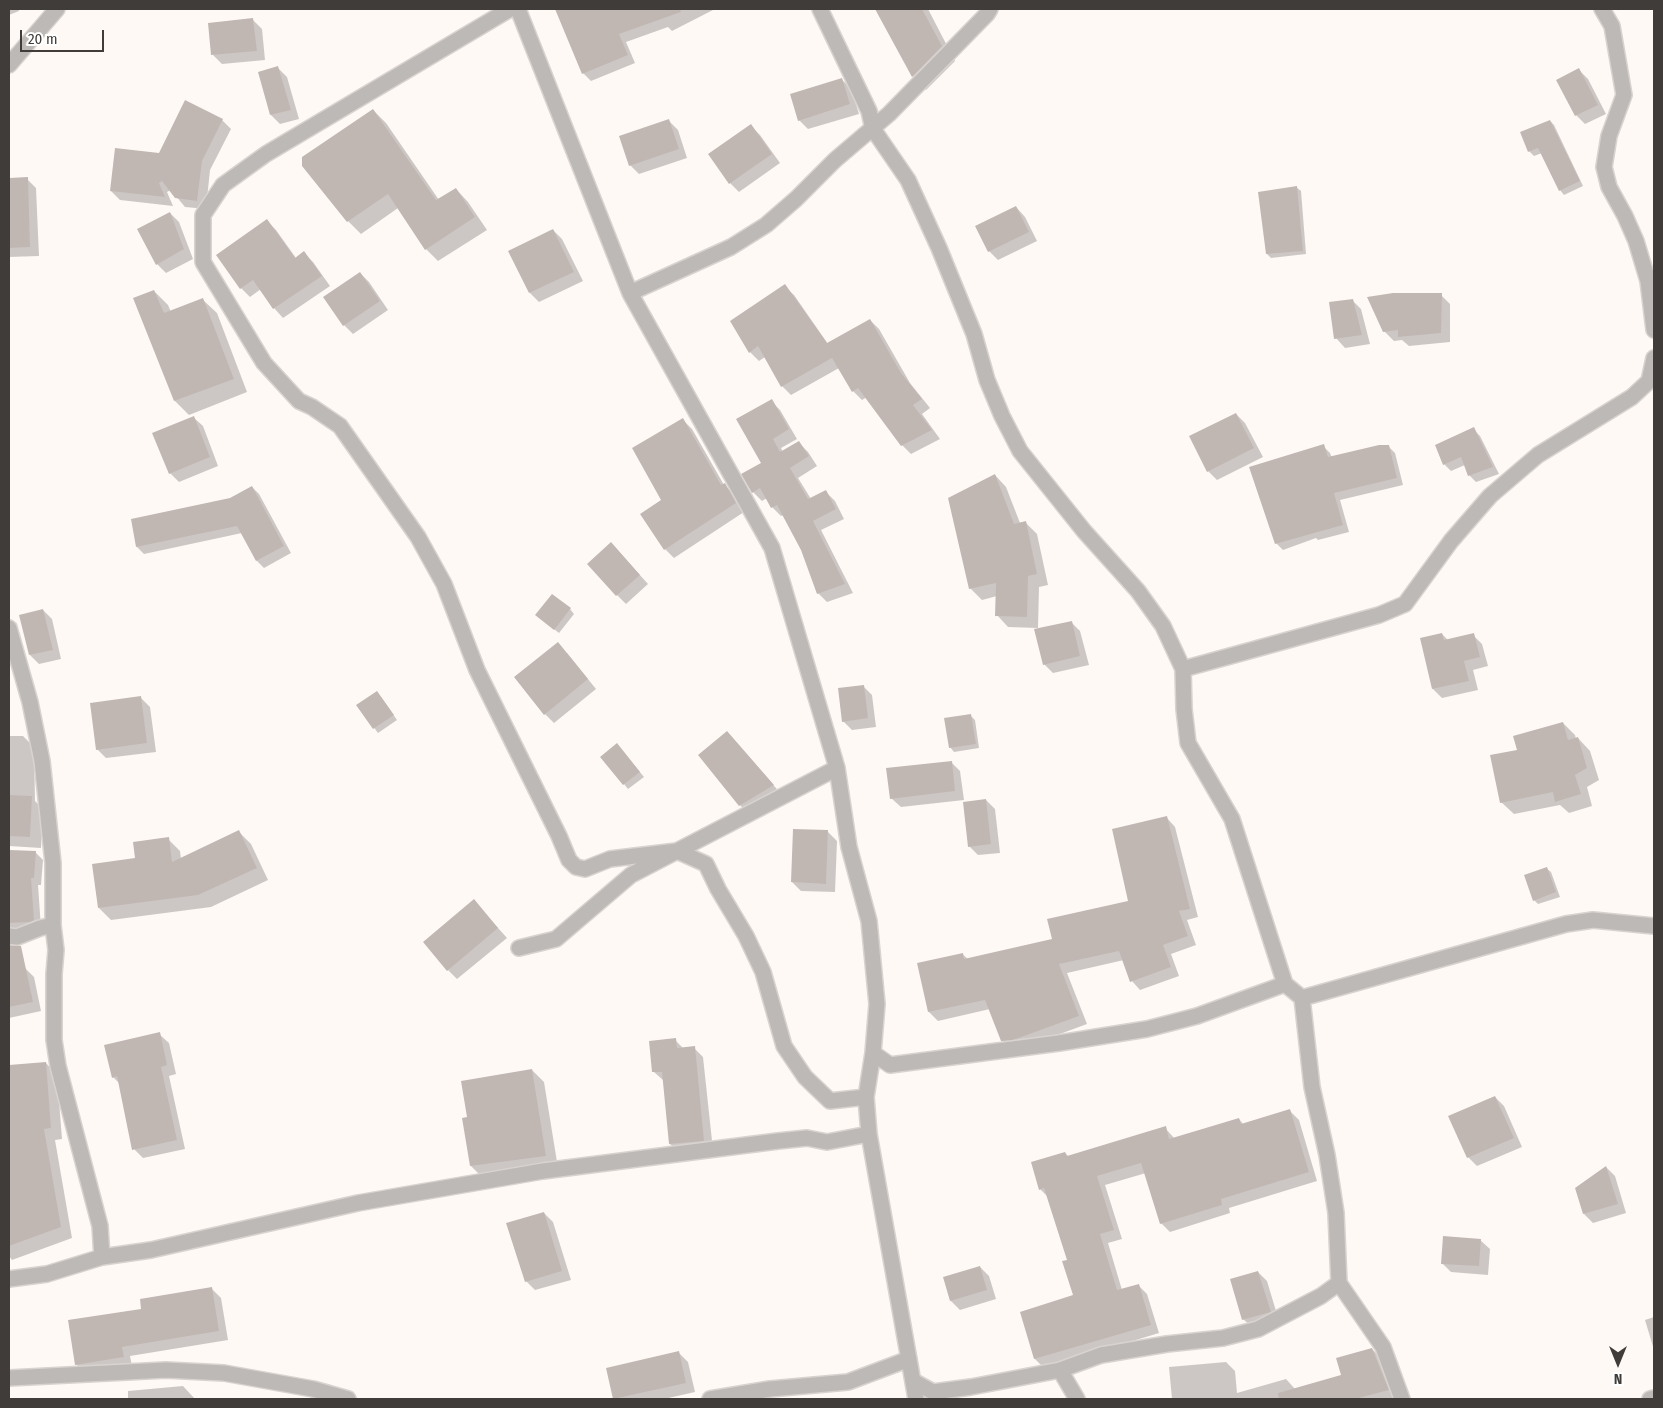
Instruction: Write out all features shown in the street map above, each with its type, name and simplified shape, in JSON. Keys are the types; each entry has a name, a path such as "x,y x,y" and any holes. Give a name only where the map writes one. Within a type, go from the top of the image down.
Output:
{"street":[{"path":"9,65 57,9"},
{"path":"510,9 266,154 223,184 203,215 203,262 264,363 299,401 340,426 418,537 444,584 477,670 569,860 576,867 585,869 610,859 677,851 706,864 718,889 746,936 763,972 772,1010 784,1046 805,1077 830,1101 866,1097"},
{"path":"518,9 630,292 772,548 837,768 849,847 869,921 877,1004 873,1053 866,1097 869,1134 916,1399"},
{"path":"820,9 869,112 873,129 912,188 959,293 988,380 1002,416 1020,451 1084,531 1138,591 1163,626 1183,669 1188,743 1232,819 1285,984 1302,998 1312,1087 1327,1155 1336,1214 1339,1283 1383,1348 1402,1399"},
{"path":"630,292 731,247 766,225 796,199 835,160 873,129 988,14 990,9"},
{"path":"1602,9 1612,26 1624,95 1609,136 1604,167 1608,187 1625,216 1636,241 1648,281 1654,330"},
{"path":"1183,669 1379,615 1405,604 1451,541 1490,496 1538,455 1632,397 1649,381 1654,358"},
{"path":"9,628 30,702 42,761 53,863 53,925 56,950 54,1040 58,1066 100,1226 102,1257"},
{"path":"519,948 556,939 631,875 837,768"},
{"path":"1302,998 1566,924 1593,920 1654,926"},
{"path":"9,936 18,936 53,925"},
{"path":"873,1053 890,1066 1148,1029 1197,1016 1285,984"},
{"path":"9,1279 47,1274 102,1257 150,1250 358,1203 543,1171 778,1141 807,1138 827,1142 869,1134"},
{"path":"913,1381 932,1392 1060,1370 1101,1355 1166,1344 1223,1338 1258,1329 1322,1296 1339,1283"},
{"path":"710,1399 770,1389 848,1382 909,1359"},
{"path":"9,1378 166,1370 224,1373 303,1393 348,1399"},
{"path":"1060,1370 1077,1399"},
{"path":"1650,1399 1654,1398"}],"building":[{"path":"555,9 680,9 681,12 619,34 628,55 582,74"},
{"path":"875,9 922,9 942,46 912,77"},
{"path":"253,18 257,51 211,55 208,23"},
{"path":"278,66 291,110 270,115 258,72"},
{"path":"1579,68 1598,105 1575,116 1556,80"},
{"path":"842,78 850,104 798,121 790,94"},
{"path":"185,100 223,119 202,161 197,201 175,198 162,181 159,183 165,197 110,191 115,148 159,153"},
{"path":"373,109 436,200 456,188 475,217 425,250 388,194 347,222 302,166 302,157"},
{"path":"669,119 679,149 629,166 619,136"},
{"path":"1550,120 1580,181 1559,191 1538,148 1528,152 1520,132"},
{"path":"751,124 772,154 729,184 708,154"},
{"path":"28,177 30,247 9,248 9,178"},
{"path":"1297,186 1303,251 1266,254 1258,192"},
{"path":"1016,206 1029,232 988,252 975,226"},
{"path":"170,212 184,249 156,265 137,229"},
{"path":"267,219 295,258 304,251 322,276 273,309 253,280 240,289 216,255"},
{"path":"553,229 574,272 529,293 508,251"},
{"path":"360,272 380,301 343,326 323,297"},
{"path":"785,284 827,343 870,319 901,373 922,399 913,405 932,430 901,446 858,388 852,392 832,358 781,387 758,346 749,353 730,321"},
{"path":"154,290 164,313 203,298 234,379 174,401 133,298"},
{"path":"1393,293 1442,293 1441,333 1398,337 1398,330 1383,332 1367,297"},
{"path":"1353,299 1362,335 1334,339 1329,302"},
{"path":"772,399 789,429 773,439 780,452 799,441 809,456 790,468 808,499 826,490 836,509 813,521 845,584 817,594 801,550 777,505 771,508 760,488 752,493 741,474 761,463 736,419"},
{"path":"1236,413 1254,448 1207,472 1189,436"},
{"path":"194,416 210,457 169,474 152,433"},
{"path":"683,418 721,485 725,483 736,503 664,550 640,514 661,500 632,448"},
{"path":"1474,427 1493,467 1468,476 1461,457 1443,465 1435,445"},
{"path":"1324,444 1328,457 1379,445 1389,445 1397,478 1334,493 1343,525 1275,544 1249,467"},
{"path":"995,474 1014,524 1026,521 1037,574 1028,576 1027,617 995,616 996,583 969,589 948,498"},
{"path":"252,486 284,546 256,561 237,526 136,547 131,519 230,498"},
{"path":"611,542 640,575 616,596 587,564"},
{"path":"552,594 571,608 554,630 535,615"},
{"path":"43,609 53,650 29,655 19,615"},
{"path":"1072,621 1080,656 1043,665 1034,629"},
{"path":"1442,633 1444,640 1474,633 1480,657 1464,661 1469,681 1432,689 1420,638"},
{"path":"558,642 588,679 544,715 514,677"},
{"path":"864,685 868,718 842,722 838,688"},
{"path":"377,691 394,715 373,729 356,705"},
{"path":"141,696 147,743 96,750 90,703"},
{"path":"971,714 976,744 949,748 944,718"},
{"path":"1563,722 1568,740 1578,737 1587,768 1575,775 1581,794 1555,802 1553,792 1500,803 1490,755 1517,750 1513,736"},
{"path":"727,731 774,785 739,806 698,755"},
{"path":"617,743 640,772 623,785 600,757"},
{"path":"952,761 955,791 890,799 886,768"},
{"path":"9,795 32,796 30,837 9,836"},
{"path":"986,799 991,844 968,847 963,802"},
{"path":"1167,816 1190,909 1179,911 1188,936 1163,945 1171,967 1130,982 1119,951 1059,964 1079,1016 1013,1040 1001,1041 985,1000 928,1012 917,963 963,953 964,959 1052,939 1047,919 1128,901 1112,829"},
{"path":"793,829 828,830 826,884 791,882"},
{"path":"239,830 257,868 198,895 98,908 92,864 135,858 133,842 169,837 172,862"},
{"path":"10,850 36,851 34,878 31,878 34,920 30,922 9,923"},
{"path":"1547,867 1556,892 1533,901 1524,875"},
{"path":"474,899 498,928 447,971 423,942"},
{"path":"9,945 21,946 33,1002 9,1007"},
{"path":"160,1032 167,1065 161,1067 177,1140 132,1150 117,1076 112,1078 104,1045"},
{"path":"676,1038 677,1048 695,1046 704,1141 669,1144 662,1072 652,1072 649,1041"},
{"path":"46,1062 51,1128 44,1129 61,1227 9,1246 9,1065"},
{"path":"532,1069 546,1156 470,1166 462,1118 467,1117 461,1081"},
{"path":"1495,1096 1514,1138 1467,1158 1448,1116"},
{"path":"1290,1109 1309,1172 1221,1199 1222,1205 1160,1224 1141,1163 1097,1176 1114,1230 1100,1234 1117,1290 1139,1284 1151,1325 1034,1359 1020,1312 1073,1295 1062,1261 1067,1260 1044,1188 1039,1190 1031,1162 1065,1152 1067,1156 1166,1126 1169,1139 1239,1118 1241,1124"},
{"path":"1606,1166 1618,1204 1583,1214 1575,1188"},
{"path":"544,1212 562,1271 525,1282 506,1223"},
{"path":"1443,1236 1481,1239 1479,1266 1441,1264"},
{"path":"980,1266 987,1290 950,1301 943,1277"},
{"path":"1258,1271 1271,1312 1242,1320 1230,1279"},
{"path":"212,1287 219,1331 122,1347 124,1357 75,1365 68,1320 141,1309 140,1299"},
{"path":"1372,1348 1389,1390 1355,1399 1279,1399 1278,1393 1341,1375 1336,1358"},
{"path":"679,1351 686,1383 613,1399 606,1368"}]}
